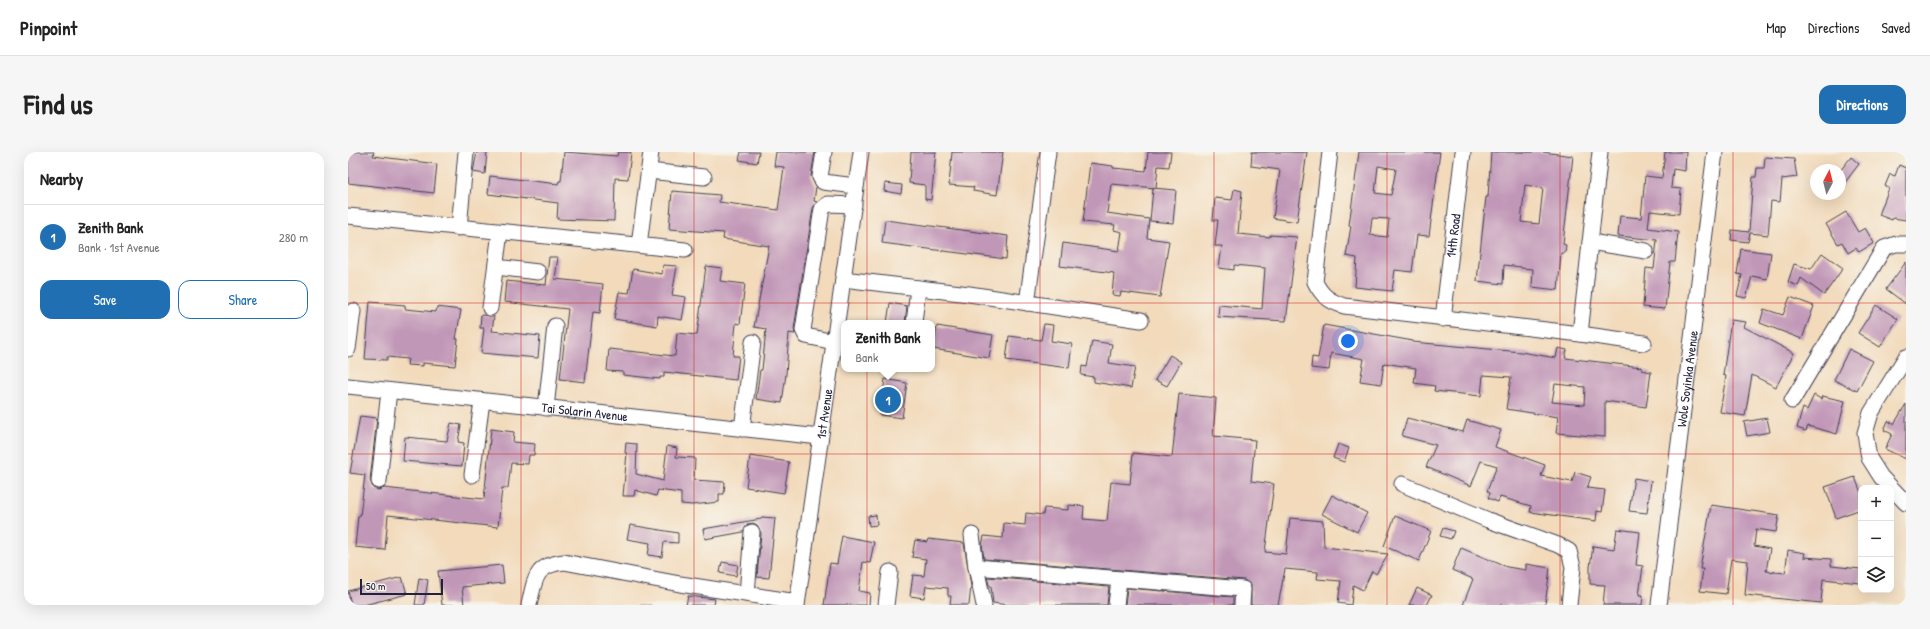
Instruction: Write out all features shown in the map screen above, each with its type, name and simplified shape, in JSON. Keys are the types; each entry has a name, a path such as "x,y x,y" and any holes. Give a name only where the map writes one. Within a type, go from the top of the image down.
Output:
{"street":[{"path":"459,228 466,152"},
{"path":"639,245 651,152"},
{"path":"824,152 820,177 823,182 856,186"},
{"name":"1st Avenue","path":"797,603 861,152"},
{"path":"1027,303 1048,152"},
{"path":"1330,152 1315,282 1320,291 1329,301 1344,306 1644,343"},
{"name":"14th Road","path":"1443,319 1463,152"},
{"path":"1580,334 1600,152"},
{"name":"Wole Soyinka Avenue","path":"1659,605 1715,152"},
{"path":"648,171 704,177"},
{"path":"834,342 806,336 803,330 822,209 828,204 854,205"},
{"path":"348,216 685,250"},
{"path":"490,308 500,232"},
{"path":"1590,242 1646,251"},
{"path":"1792,401 1884,248 1896,244 1906,244"},
{"path":"496,267 538,272"},
{"path":"843,279 918,288 1141,320"},
{"path":"914,320 918,288"},
{"path":"348,349 354,311"},
{"path":"546,408 555,326"},
{"path":"742,429 753,342"},
{"path":"1906,357 1871,413 1865,433 1869,458 1881,477 1906,503"},
{"name":"Tai Solarin Avenue","path":"348,386 820,437"},
{"path":"379,481 389,391"},
{"path":"472,475 482,401"},
{"path":"1402,484 1488,520 1558,545 1569,551 1573,567 1569,605"},
{"path":"747,594 752,532"},
{"path":"972,535 976,568 984,605"},
{"path":"529,605 536,578 541,570 550,564 564,562 680,584 797,603"},
{"path":"976,568 1197,587 1236,588 1243,589 1242,605"},
{"path":"886,605 890,572"},
{"path":"1116,605 1118,580"}],"building":[{"path":"348,152 374,152 373,156 437,164 434,193 348,183"},
{"path":"477,152 487,152 485,174 473,172"},
{"path":"564,152 617,156 618,152 631,152 628,179 615,178 614,221 557,219 558,203 488,194 490,176 558,184 559,181 561,181"},
{"path":"741,152 759,152 757,163 739,160"},
{"path":"776,152 815,152 811,176 816,187 814,201 817,202 813,208 794,329 795,334 789,333 782,403 756,399 760,370 762,370 766,329 754,327 769,246 723,239 724,233 669,229 672,191 720,195 719,202 778,210 784,167 774,166"},
{"path":"911,152 936,152 931,200 925,199 925,185 909,183"},
{"path":"952,152 1003,152 997,195 973,191 974,187 949,185"},
{"path":"1148,152 1171,152 1169,167 1158,166 1156,188 1111,184 1107,213 1149,219 1147,238 1169,241 1160,297 1121,292 1120,296 1112,295 1114,273 1060,266 1063,243 1119,251 1122,232 1114,230 1115,225 1083,222 1090,163 1113,166 1113,168 1146,171"},
{"path":"1252,152 1307,152 1297,222 1273,218 1280,170 1251,166"},
{"path":"1359,152 1440,152 1429,236 1417,235 1412,272 1395,270 1392,291 1355,287 1357,258 1346,256 1351,226 1349,225","holes":["1378,166 1396,169 1391,195 1375,193","1372,218 1389,219 1387,237 1370,235"]},
{"path":"1491,152 1543,152 1573,156 1563,244 1566,245 1565,253 1561,253 1558,290 1532,287 1533,269 1504,265 1503,284 1477,281 1486,197 1488,197","holes":["1525,185 1543,188 1539,224 1521,222"]},
{"path":"1665,152 1686,152 1685,171 1673,169 1671,188 1681,189 1679,214 1650,211 1648,228 1678,232 1675,262 1670,262 1665,309 1643,307 1646,268 1654,269 1657,240 1618,236 1620,216 1641,218 1645,176 1662,178"},
{"path":"1765,157 1794,159 1797,177 1782,179 1780,202 1771,201 1768,235 1750,233 1748,242 1731,240 1732,230 1749,232 1753,177 1756,177 1757,168 1764,168"},
{"path":"1851,157 1859,164 1846,181 1846,164"},
{"path":"1899,165 1906,168 1906,220 1893,218 1892,220 1879,215 1889,188 1885,186 1890,174 1895,176"},
{"path":"885,183 902,185 901,194 884,191"},
{"path":"1153,188 1176,190 1173,223 1150,221"},
{"path":"1234,189 1242,191 1238,234 1270,237 1270,235 1297,237 1286,321 1218,317 1219,305 1262,309 1265,268 1234,265 1234,270 1219,268 1222,246 1215,246 1218,220 1213,220 1215,198 1232,200"},
{"path":"1846,212 1858,232 1865,228 1874,243 1859,252 1856,248 1848,253 1842,242 1838,244 1826,224"},
{"path":"885,220 1008,236 1006,259 882,243"},
{"path":"1741,249 1771,253 1767,279 1752,276 1746,298 1737,296 1742,275 1737,274"},
{"path":"1822,253 1843,268 1824,295 1801,278 1798,286 1788,282 1794,264 1811,269"},
{"path":"549,257 558,257 555,279 603,284 600,313 593,312 585,382 560,379 568,309 504,302 506,281 546,285"},
{"path":"1906,262 1906,304 1886,289"},
{"path":"663,265 677,266 672,295 686,297 682,320 658,316 657,326 614,319 619,292 629,293 633,269 662,274"},
{"path":"706,266 722,268 720,281 745,284 740,324 736,323 733,356 739,356 736,380 664,372 664,377 660,377 660,379 623,375 623,372 607,371 609,349 675,356 677,333 697,335"},
{"path":"1790,297 1814,306 1802,339 1760,323 1764,309 1783,315"},
{"path":"370,302 405,305 405,309 436,312 437,307 461,310 456,339 458,339 455,366 423,363 423,366 407,365 408,359 387,357 387,360 365,359"},
{"path":"890,303 907,306 905,320 887,320"},
{"path":"1876,305 1898,319 1880,347 1858,333"},
{"path":"481,315 494,316 492,331 540,336 538,358 481,353 484,328 480,328"},
{"path":"1731,320 1746,322 1744,327 1794,353 1776,387 1752,375 1745,416 1720,412 1726,376 1723,375"},
{"path":"1044,324 1053,325 1051,341 1072,344 1069,368 1006,360 1009,336 1041,340"},
{"path":"1324,325 1413,342 1521,352 1556,358 1558,348 1567,350 1565,358 1642,367 1642,370 1651,372 1646,407 1605,401 1605,437 1556,433 1558,417 1506,409 1511,377 1483,375 1481,396 1434,391 1435,386 1414,383 1416,368 1384,363 1381,384 1360,381 1364,359 1331,353 1329,370 1311,368 1312,357 1318,358","holes":["1555,384 1585,387 1584,405 1552,402"]},
{"path":"937,326 993,335 989,358 935,349"},
{"path":"1092,341 1112,344 1109,363 1135,367 1131,388 1094,382 1094,377 1081,375 1082,366 1087,367"},
{"path":"1849,349 1873,361 1857,391 1834,380"},
{"path":"1170,355 1181,362 1167,386 1155,380"},
{"path":"885,379 907,383 902,418 880,415"},
{"path":"1179,394 1216,398 1213,436 1255,440 1251,481 1274,484 1265,552 1286,554 1290,518 1323,521 1324,547 1388,554 1376,574 1372,571 1363,590 1353,585 1351,605 1338,603 1341,581 1317,579 1318,572 1285,569 1278,605 1251,605 1251,585 1244,580 984,559 982,545 984,536 1003,538 1004,523 1025,525 1026,513 1043,515 1044,508 1068,510 1068,505 1084,506 1083,519 1107,521 1111,482 1130,484 1133,453 1172,457"},
{"path":"1814,395 1821,399 1822,396 1845,401 1837,434 1808,426 1806,431 1797,428 1803,408 1807,410"},
{"path":"1906,404 1906,459 1885,449 1892,434 1884,430 1888,421 1894,424"},
{"path":"360,416 377,418 370,480 373,488 378,490 384,488 484,499 491,429 514,432 513,442 535,444 534,455 529,455 528,464 511,463 508,488 502,488 498,527 388,515 385,550 355,547 358,516 360,516 365,475 350,473"},
{"path":"1407,418 1463,432 1467,420 1501,430 1495,447 1545,465 1541,476 1572,482 1575,472 1591,477 1587,488 1605,490 1602,512 1597,511 1596,521 1530,512 1531,506 1500,497 1498,502 1488,498 1490,493 1487,491 1497,466 1481,461 1471,486 1426,467 1436,445 1402,436"},
{"path":"1767,418 1770,432 1747,436 1744,422"},
{"path":"451,423 461,425 458,442 464,443 462,466 403,461 405,437 447,441"},
{"path":"626,443 637,444 636,474 663,481 667,446 677,448 676,457 695,458 694,480 725,482 724,494 719,494 719,502 692,505 681,504 681,493 658,490 656,496 635,490 634,496 623,496 627,453 625,453"},
{"path":"1338,444 1349,448 1344,462 1333,458"},
{"path":"750,456 789,462 784,493 746,487"},
{"path":"1855,477 1858,485 1858,510 1836,518 1825,487"},
{"path":"1634,478 1651,481 1647,513 1629,511"},
{"path":"1332,495 1367,513 1357,532 1322,514"},
{"path":"1711,505 1779,515 1776,532 1756,529 1754,546 1770,549 1766,571 1785,573 1788,550 1805,553 1804,557 1831,559 1831,566 1858,569 1858,583 1823,579 1821,603 1745,595 1748,561 1731,559 1726,594 1700,591 1703,569 1700,569"},
{"path":"876,515 877,525 869,526 868,516"},
{"path":"1395,516 1431,531 1419,561 1384,546"},
{"path":"762,517 775,518 769,578 757,577 761,533 757,525 753,523 748,524 743,532 705,539 703,529 761,519"},
{"path":"630,525 678,533 678,543 664,542 662,557 648,555 650,543 627,539"},
{"path":"1443,528 1454,531 1451,539 1440,536"},
{"path":"1617,529 1640,532 1636,565 1643,566 1639,595 1643,595 1642,605 1603,605 1605,585 1590,584 1590,567 1593,546 1614,549"},
{"path":"842,536 874,542 870,563 863,562 859,591 870,593 869,605 824,605 830,563 837,564"},
{"path":"928,539 964,543 971,586 969,605 950,605 951,596 948,596 948,588 926,586 924,598 910,596 913,575 924,576 926,559 912,557 915,540 927,542"},
{"path":"1461,548 1507,567 1526,570 1526,564 1550,568 1545,605 1463,605 1473,579 1452,570"},
{"path":"722,562 738,565 736,576 720,573"},
{"path":"502,565 504,583 462,587 464,605 442,605 438,571"},
{"path":"402,577 407,594 364,605 351,605 348,591"},
{"path":"987,577 1109,587 1107,605 1009,605 993,603 991,586 989,585"},
{"path":"419,578 428,580 424,605 415,605"},
{"path":"1127,588 1233,597 1233,605 1125,605"},
{"path":"1417,588 1432,595 1427,605 1409,605"},
{"path":"688,596 715,599 714,605 686,605"}],"place":[{"name":"Zenith Bank","path":"888,400"}]}
